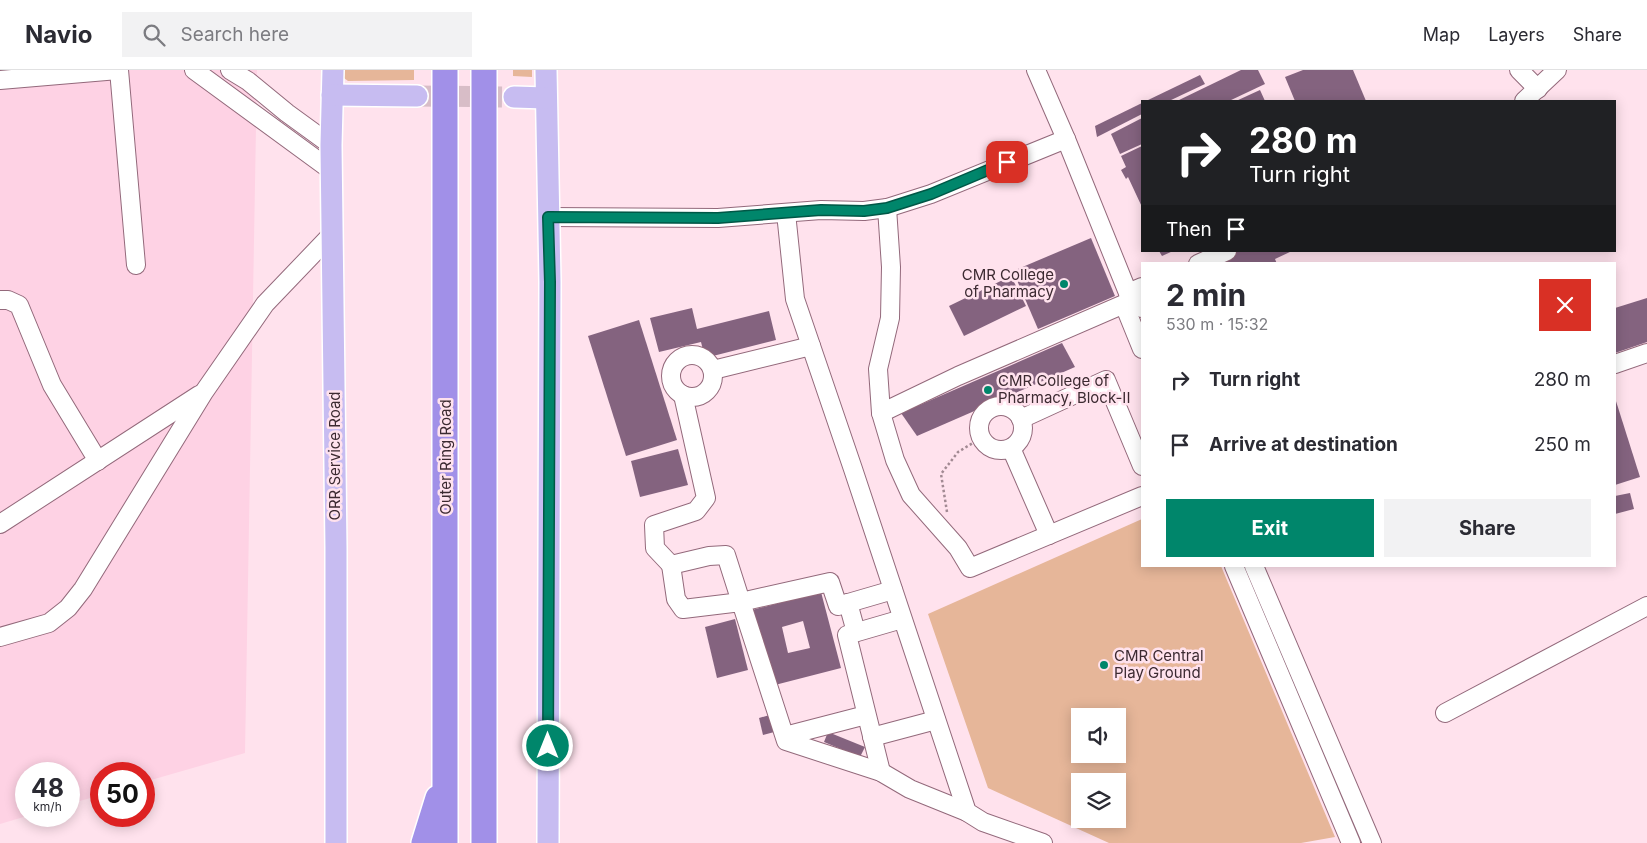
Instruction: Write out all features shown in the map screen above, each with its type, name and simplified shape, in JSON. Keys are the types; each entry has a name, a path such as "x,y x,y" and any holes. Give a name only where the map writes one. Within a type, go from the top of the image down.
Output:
{"highway":[{"name":"Outer Ring Road","path":"445,70 445,843"},
{"path":"484,70 484,843"},
{"path":"424,843 446,774"}],"main road":[{"name":"ORR Service Road","path":"332,70 336,843"},
{"path":"546,70 550,282 548,843"},
{"path":"332,95 417,96"},
{"path":"514,97 546,98"}],"street":[{"path":"0,80 119,70 136,265"},
{"path":"194,70 332,171"},
{"path":"230,70 248,81 332,145"},
{"path":"1036,70 1136,297"},
{"path":"1519,70 1538,89"},
{"path":"1525,100 1557,70"},
{"path":"548,217 718,218 821,210 864,211 887,208 931,194 1066,139"},
{"path":"887,208 891,267 890,318 878,369 881,413 895,460 912,495 958,548 970,568 1141,496"},
{"path":"786,213 795,299 967,812"},
{"path":"0,637 48,623 68,608 82,589 204,392 265,304 334,233"},
{"path":"1202,262 1225,252"},
{"path":"1136,297 1127,312 1141,347"},
{"path":"881,413 958,376 1136,297"},
{"path":"0,300 8,300 19,305 52,385 98,461"},
{"path":"713,370 810,346"},
{"path":"1616,364 1647,352"},
{"path":"696,355 701,357 706,360 713,370 713,382 706,392 695,397 683,395 674,387 671,376 674,364 684,356 696,355"},
{"path":"1021,418 1106,380 1141,464"},
{"path":"0,524 204,392"},
{"path":"683,395 706,498 696,511 654,525 655,548 671,565 676,599 683,609 742,602 830,582 838,606 893,590"},
{"path":"1002,406 1013,410 1021,418 1023,430 1019,441 1011,448 999,451 988,447 981,438 979,426 983,416 991,408 1002,406"},
{"path":"1011,448 1049,535"},
{"path":"671,565 709,556 726,555 786,741 882,772 910,789 967,812 983,822 1043,843"},
{"path":"1234,567 1351,843"},
{"path":"1254,567 1372,843"},
{"path":"848,603 856,632"},
{"path":"1445,714 1647,606"},
{"path":"882,772 847,635 902,619"},
{"path":"785,736 866,714"},
{"path":"872,737 936,720"}],"path":[{"path":"948,516 941,474 958,452 981,438"}],"shaded area":[{"path":"0,70 257,70 245,753 155,779 155,762 90,762 90,798 80,801 80,762 15,762 15,820 0,824"},
{"path":"340,70 414,70 414,80 348,81"},
{"path":"513,70 532,70 532,77 513,76"},
{"name":"CMR Central Play Ground","path":"1141,519 1141,567 1221,567 1335,837 1301,843 1109,843 1076,828 1126,828 1126,773 1071,773 1071,826 988,788 928,614"}],"building":[{"path":"1241,70 1258,70 1265,84 1231,100 1179,100"},
{"path":"1303,70 1353,70 1366,100 1295,100 1285,77"},
{"path":"1200,75 1205,84 1171,100 1148,100"},
{"path":"1260,90 1265,100 1238,100"},
{"path":"1141,103 1141,115 1097,137 1095,126"},
{"path":"1141,119 1141,144 1120,154 1111,134"},
{"path":"1141,146 1141,205 1128,177 1126,179 1121,170 1126,167 1121,156"},
{"name":"CMR College of Pharmacy","path":"1091,238 1115,296 1038,329 1013,271"},
{"path":"1160,252 1171,252 1162,256"},
{"path":"1234,252 1290,252 1275,259 1276,262 1212,262"},
{"path":"1011,276 1026,306 964,336 949,306"},
{"path":"1647,298 1647,342 1616,353 1616,308"},
{"path":"692,308 697,329 769,311 776,340 705,358 701,342 659,352 650,318"},
{"path":"639,320 677,440 626,456 588,336"},
{"name":"CMR College of Pharmacy, Block-II","path":"1062,343 1075,367 917,436 901,413"},
{"path":"1616,401 1640,477 1616,485"},
{"path":"678,449 688,485 640,497 631,461"},
{"path":"1630,493 1634,509 1616,514 1616,496"},
{"path":"821,592 841,668 771,686 752,610","holes":["803,621 810,648 788,653 782,627"]},
{"path":"735,619 748,670 717,678 705,627"},
{"path":"773,714 778,731 763,735 759,718"},
{"path":"828,732 865,747 860,757 824,742"}],"tunnel":[{"path":"417,96 514,97"}],"place":[{"name":"CMR College of Pharmacy","path":"1064,284"},
{"name":"CMR College of Pharmacy, Block-II","path":"988,390"},
{"name":"CMR Central Play Ground","path":"1104,665"}],"route":[{"path":"548,746 550,282 548,217 718,218 821,210 864,211 887,208 931,194 1007,162"}]}
